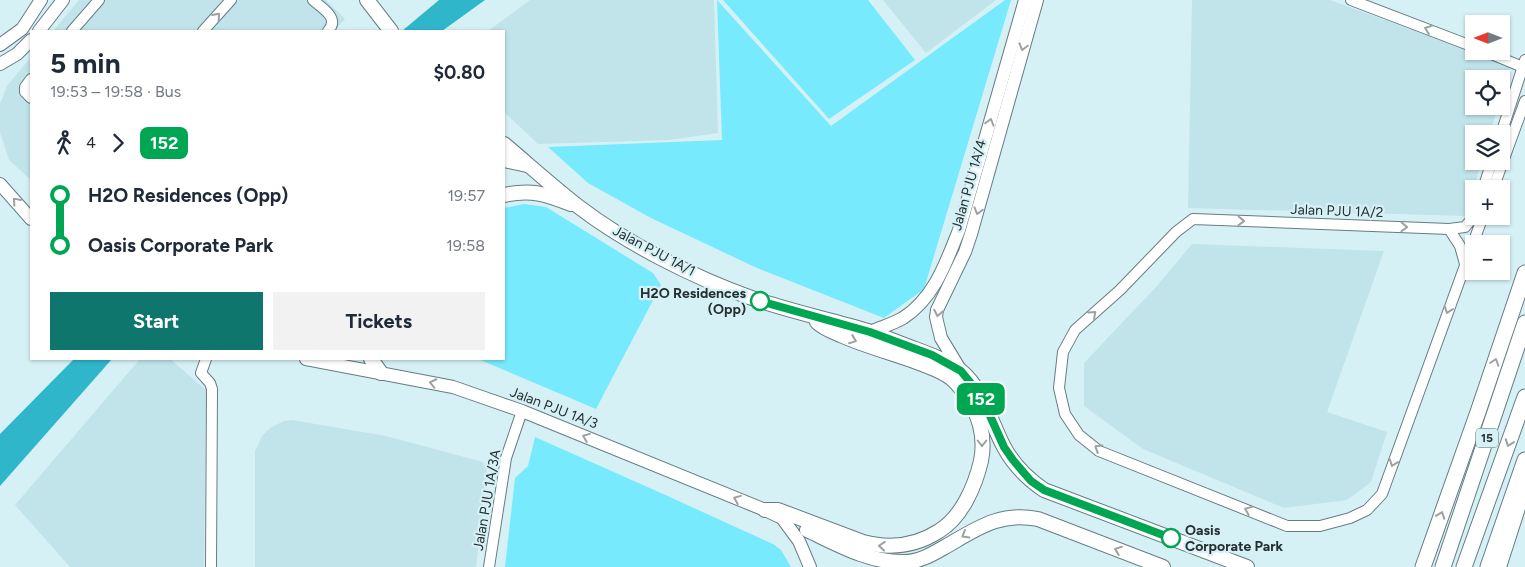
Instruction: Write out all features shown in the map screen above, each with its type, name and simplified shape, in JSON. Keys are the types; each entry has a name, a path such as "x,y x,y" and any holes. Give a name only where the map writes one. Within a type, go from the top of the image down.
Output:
{"main road":[{"path":"371,3 390,30"},
{"name":"Jalan PJU 1A/1","path":"505,145 580,208 629,240 681,267 746,296 870,332 932,355 961,371 978,392 1004,447 1013,460 1031,481 1044,490 1247,567"},
{"path":"505,160 531,166"},
{"path":"505,195 534,192 580,208"},
{"path":"1423,566 1525,273"},
{"path":"765,510 778,510 876,546 916,543 946,527 957,514 978,476 982,433 977,414 967,396 952,379 935,369 852,340 822,327 811,316"},
{"name":"15","path":"1446,560 1525,323"},
{"path":"372,360 381,373"},
{"name":"15","path":"1466,561 1525,397"},
{"path":"1488,567 1525,460"},
{"path":"1499,567 1525,486"},
{"path":"782,518 856,552 898,564 930,556 984,524 1002,518 1026,516 1163,567"}],"street":[{"path":"1,44 22,29 41,0"},
{"path":"42,30 64,0"},
{"path":"73,30 99,0"},
{"path":"204,30 232,0"},
{"path":"313,0 334,22 329,30"},
{"name":"Jalan PJU 1A/4","path":"961,371 941,338 936,317 937,310 1025,0"},
{"name":"Jalan PJU 1A/4","path":"870,332 901,319 917,308 951,266 965,252 1037,0"},
{"path":"1351,0 1465,44"},
{"path":"0,64 18,54 30,41"},
{"path":"1504,125 1524,65 1510,60"},
{"path":"30,80 24,92 30,97"},
{"path":"1496,180 1525,100"},
{"path":"0,184 30,218"},
{"name":"Jalan PJU 1A/2","path":"1465,264 1382,494 1367,510 1350,518 1320,526 1287,526 1099,450 1079,434 1065,414 1059,388 1063,352 1075,330 1120,290 1176,232 1193,219 1449,229 1465,227 1467,225"},
{"path":"1449,229 1460,246 1465,264"},
{"path":"206,360 201,373 212,389 211,567"},
{"name":"Jalan PJU 1A/3","path":"311,360 453,387 522,410 782,518"},
{"path":"356,360 381,373"},
{"name":"Jalan PJU 1A/3A","path":"489,567 506,458 522,410"},
{"path":"782,518 799,541 810,567"}],"shaded area":[{"path":"79,0 326,0 345,19 335,30 54,30"},
{"path":"439,0 485,0 443,30 403,30"},
{"path":"530,0 714,0 718,133 669,140 538,144 505,113 505,30 489,30"},
{"path":"717,0 831,126 1005,0 1011,0 924,289 884,318 757,268 651,218 588,183 548,147 722,140"},
{"path":"723,0 868,0 915,60 829,119"},
{"path":"883,0 996,0 926,53"},
{"path":"1192,0 1330,0 1465,49 1465,60 1495,60 1511,66 1510,70 1465,70 1465,115 1495,115 1493,125 1465,125 1465,170 1479,170 1476,180 1465,180 1465,216 1188,208"},
{"path":"30,58 30,179 9,160 0,132 0,104 7,86"},
{"path":"524,204 546,207 653,273 661,285 596,409 480,360 505,360 505,208"},
{"name":"Oasis Corporate Park","path":"1192,244 1384,251 1327,412 1387,432 1371,482 1347,500 1284,508 1143,449 1084,406 1084,363 1156,287"},
{"path":"73,360 111,360 0,486 0,434"},
{"path":"139,360 171,360 206,390 204,567 70,567 15,505"},
{"path":"292,420 386,436 483,462 487,472 476,567 255,567 255,451 262,436 270,428 284,421"},
{"path":"535,437 773,544 781,550 791,567 505,567 515,478 528,466"}],"bus line":[{"name":"152","path":"760,301 870,332 932,355 961,371 978,392 1004,447 1031,481 1044,490 1171,538"}],"place":[{"name":"H2O Residences (Opp)","path":"760,301"},
{"name":"Oasis Corporate Park","path":"1171,538"}]}
